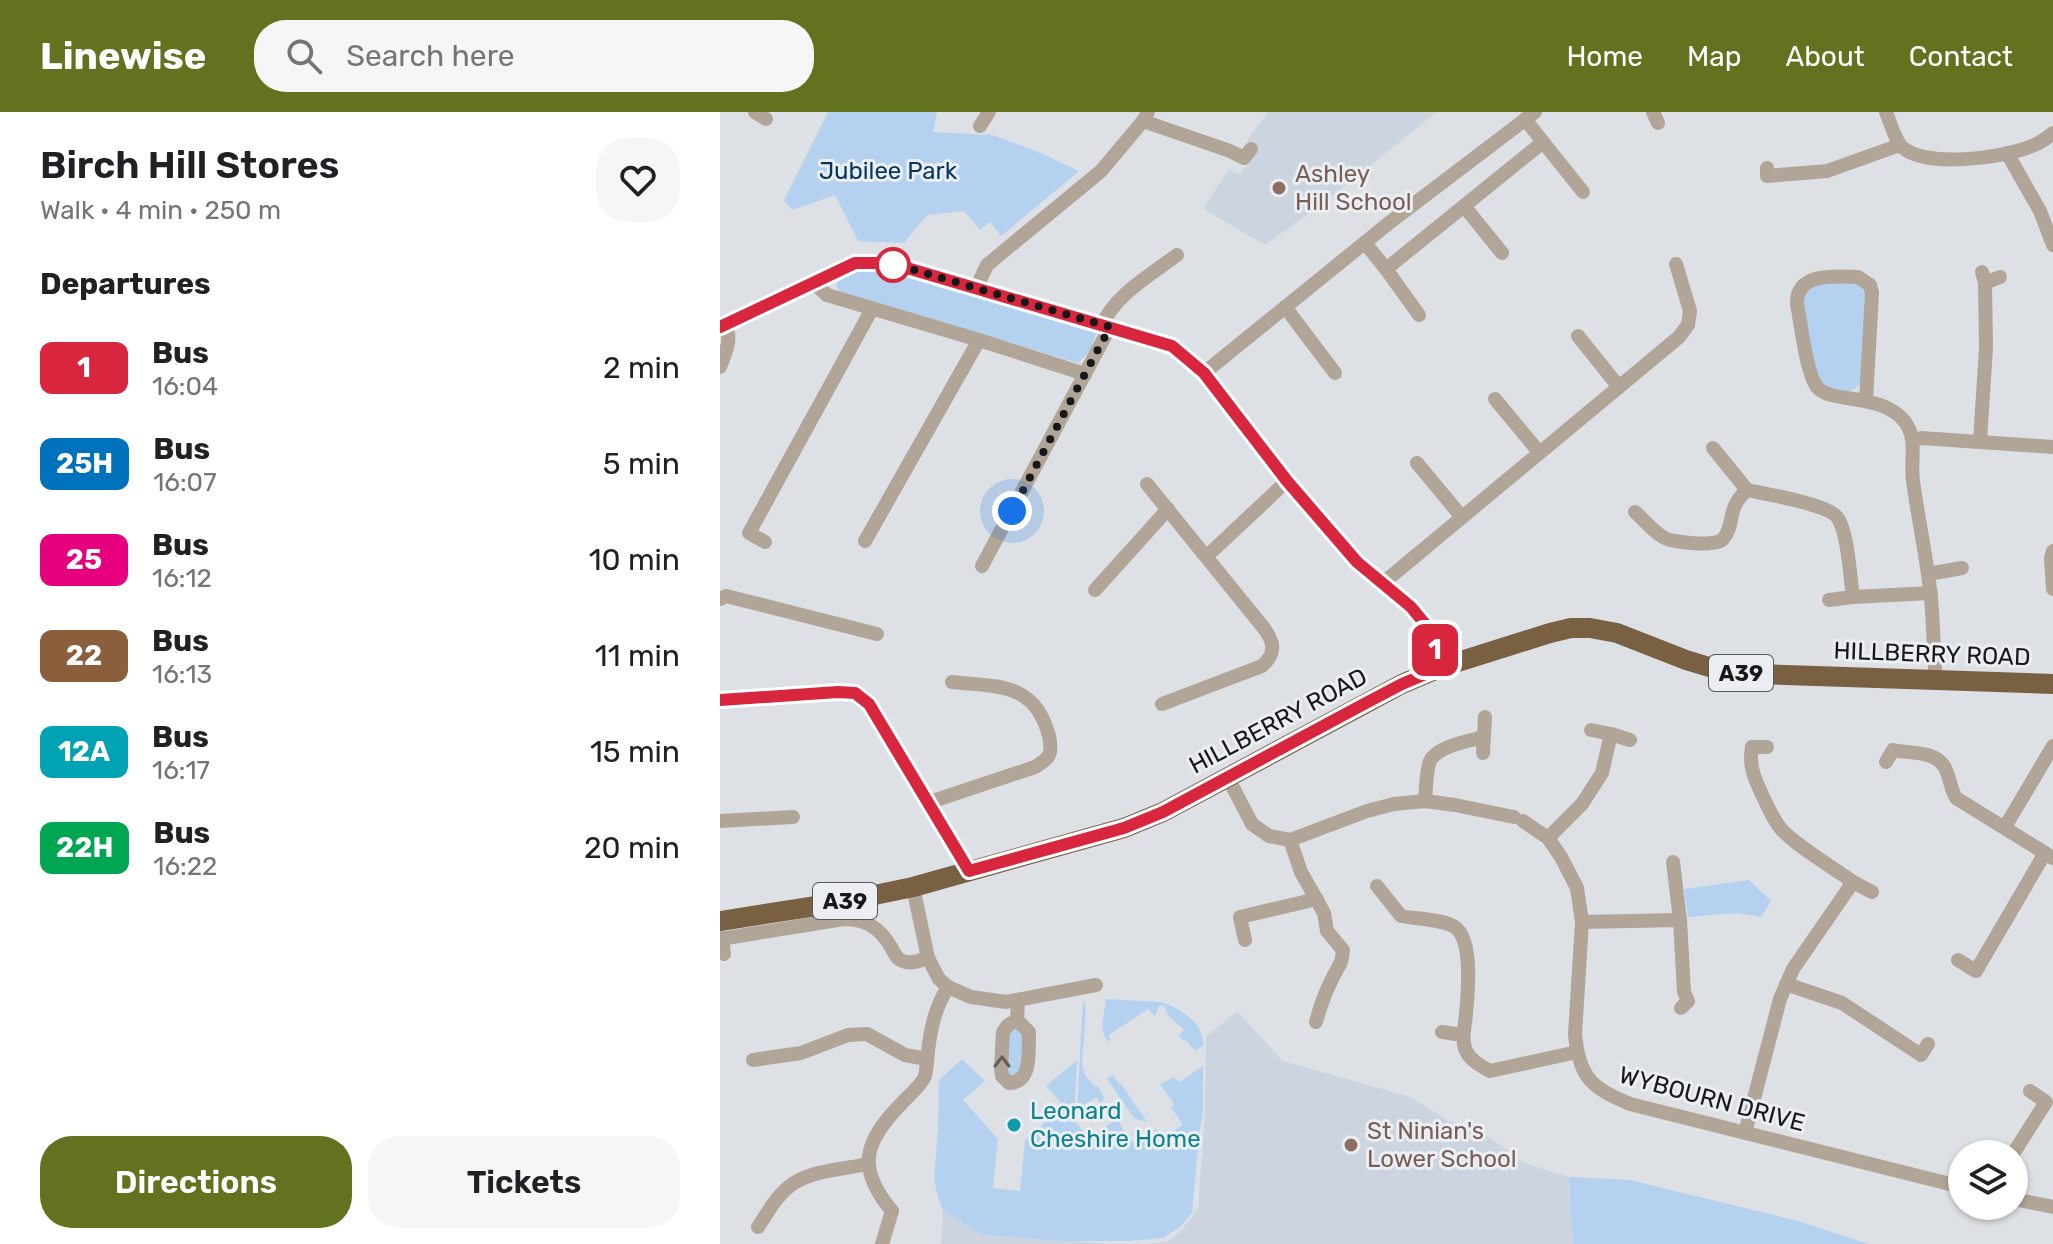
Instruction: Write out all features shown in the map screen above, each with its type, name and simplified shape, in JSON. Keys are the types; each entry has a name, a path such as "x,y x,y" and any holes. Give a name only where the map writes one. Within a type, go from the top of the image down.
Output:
{"highway":[{"name":"HILLBERRY ROAD","path":"721,933 913,887 1124,828 1163,812 1402,684 1442,667 1571,628 1617,633 1729,673 2053,684"}],"street":[{"path":"980,126 989,112"},
{"path":"1886,112 1900,145 1915,156 1929,159 2001,154 2035,146 2053,133"},
{"path":"1204,373 1365,243 1530,116 1543,142 1583,192"},
{"path":"976,289 987,265 1101,171 1145,117 1230,151 1248,154 1234,170"},
{"path":"1386,269 1543,142"},
{"path":"1767,168 1767,176 1814,173 1900,145"},
{"path":"2001,154 2040,211 2053,245"},
{"path":"1464,206 1502,253"},
{"path":"1365,243 1419,315"},
{"path":"982,566 1085,374 1112,308 1124,295 1177,255"},
{"path":"720,367 730,332 723,326 855,263 869,262 890,263 1172,346 1204,373 1287,481 1357,562 1411,607 1425,624 1442,667"},
{"path":"1383,583 1679,337 1688,325 1690,311 1676,264"},
{"path":"1866,400 1870,285 1858,277 1813,279 1803,284 1797,295 1811,375 1818,390 1866,400 1895,412 1911,431 1912,477 1931,593 1936,682"},
{"path":"1980,441 1986,348 1984,278 2000,277"},
{"path":"813,282 827,295 1085,374"},
{"path":"1285,307 1335,373"},
{"path":"749,533 872,309"},
{"path":"1578,336 1619,387"},
{"path":"865,541 979,340"},
{"path":"1495,399 1539,452"},
{"path":"1913,441 1921,438 2053,447"},
{"path":"1713,448 1747,490 1823,508 1836,515 1843,528 1853,597"},
{"path":"1417,463 1461,516"},
{"path":"1207,556 1287,481"},
{"path":"1147,484 1271,638 1273,652 1262,666 1162,704"},
{"path":"1635,512 1665,539 1718,543 1724,539 1737,499 1747,490"},
{"path":"1095,590 1168,509"},
{"path":"733,524 765,542"},
{"path":"2053,551 2053,589"},
{"path":"1928,574 1962,568"},
{"path":"1829,600 1931,593"},
{"path":"720,599 726,596 877,634"},
{"path":"927,803 1035,767 1047,760 1052,749 1039,712 1024,695 1005,688 952,682"},
{"path":"720,699 855,693 869,704 969,871"},
{"path":"1483,753 1485,717"},
{"path":"1591,730 1630,740"},
{"path":"1548,838 1582,804 1602,773 1611,734"},
{"path":"1228,778 1252,824 1269,836 1290,840 1367,811 1425,801 1431,760 1455,744 1484,737"},
{"path":"2005,827 2053,746"},
{"path":"1767,747 1752,747 1752,772 1780,828 1853,882 1872,892"},
{"path":"1886,762 1893,750 1923,753 1936,758 1944,767 1956,798 2049,856 1982,974 1958,960"},
{"name":"WYBOURN DRIVE","path":"1425,801 1518,819 1548,838 1561,857 1577,888 1582,922 1575,1034 1577,1052 1587,1077 1602,1092 1630,1104 1948,1184"},
{"path":"720,821 793,817"},
{"path":"1290,840 1301,872 1324,913 1327,931 1343,950 1341,967 1327,989 1316,1022"},
{"path":"1673,862 1684,992 1688,1001 1681,1008"},
{"path":"1745,1133 1786,984 1853,882"},
{"path":"1377,886 1401,916 1445,922 1457,928 1465,941 1468,958 1463,1035 1466,1052 1474,1062 1490,1071 1577,1052"},
{"path":"913,887 928,958 939,979 948,987 971,997 1006,1002 1096,985"},
{"path":"1245,940 1240,917 1317,899"},
{"path":"724,954 721,933 844,919 870,924 881,932 903,961 910,963 928,958"},
{"path":"1582,922 1680,920"},
{"path":"1786,984 1842,1003 1921,1055 1928,1044"},
{"path":"882,1244 896,1210 876,1190 868,1164 873,1139 924,1076 933,1015 948,987"},
{"path":"1017,1020 1018,1001"},
{"path":"1442,1032 1463,1035"},
{"path":"753,1060 801,1053 848,1035 867,1034 905,1055 927,1059"},
{"path":"2023,1140 2050,1104 2030,1091"},
{"path":"758,1227 778,1198 794,1183 813,1175 868,1164"},
{"path":"2028,1202 2053,1207"}],"shaded area":[{"name":"Ashley Hill School","path":"1268,112 1437,112 1321,205 1265,245 1203,209 1229,169 1238,175 1249,163 1258,148 1247,140"},
{"name":"St Ninian's Lower School","path":"1237,1011 1283,1061 1411,1097 1449,1121 1475,1127 1525,1163 1569,1177 1573,1244 1143,1244 1166,1242 1180,1232 1198,1209 1205,1112 1206,1037"},
{"path":"943,1211 982,1235 1116,1244 941,1244"}],"green space":[{"name":"Jubilee Park","path":"828,112 937,112 933,132 993,135 1079,171 1001,236 990,222 980,230 964,211 927,215 904,243 858,241 835,195 792,210 784,200"},
{"path":"882,270 1096,333 1091,350 1078,363 840,292 836,285 840,278 851,273"},
{"path":"1852,281 1864,285 1866,293 1862,381 1854,389 1841,392 1825,388 1816,375 1802,296 1814,283"},
{"path":"1749,880 1771,901 1761,917 1737,913 1688,917 1684,889"},
{"path":"1106,999 1169,1005 1195,1023 1204,1045 1195,1051 1184,1041 1179,1035 1184,1030 1168,1015 1164,1005 1159,1006 1155,1016 1148,1009 1109,1035 1111,1040 1108,1041 1103,1027"},
{"path":"1083,1000 1086,1007 1082,1064 1085,1075 1095,1087 1098,1086 1104,1098 1101,1104 1096,1097 1077,1110"},
{"path":"1013,1029 1023,1033 1021,1074 1016,1079 1005,1073 1007,1033"},
{"path":"962,1059 985,1081 963,1100 998,1139 993,1188 1020,1191 1025,1140 1064,1106 1046,1086 1077,1060 1074,1123 1088,1138 1112,1122 1110,1113 1117,1113 1121,1126 1134,1144 1157,1129 1163,1137 1183,1125 1171,1107 1174,1104 1160,1084 1174,1077 1179,1082 1203,1066 1203,1112 1192,1213 1180,1227 1163,1238 1067,1241 982,1235 943,1211 934,1178 939,1080"},
{"path":"1113,1075 1147,1122 1132,1115 1107,1079"},
{"path":"1569,1177 1630,1180 1798,1221 1869,1244 1573,1244"}],"bus line":[{"name":"1","path":"720,327 855,263 869,262 890,263 1172,346 1204,373 1287,481 1357,562 1411,607 1425,624 1442,667 1402,684 1163,812 1124,828 969,871 869,704 855,693 720,700"}],"place":[{"name":"Ashley Hill School","path":"1279,188"},
{"name":"Leonard Cheshire Home","path":"1014,1125"},
{"name":"St Ninian's Lower School","path":"1351,1145"}],"route":[{"path":"893,265 890,263 1110,327 1012,511"}]}
